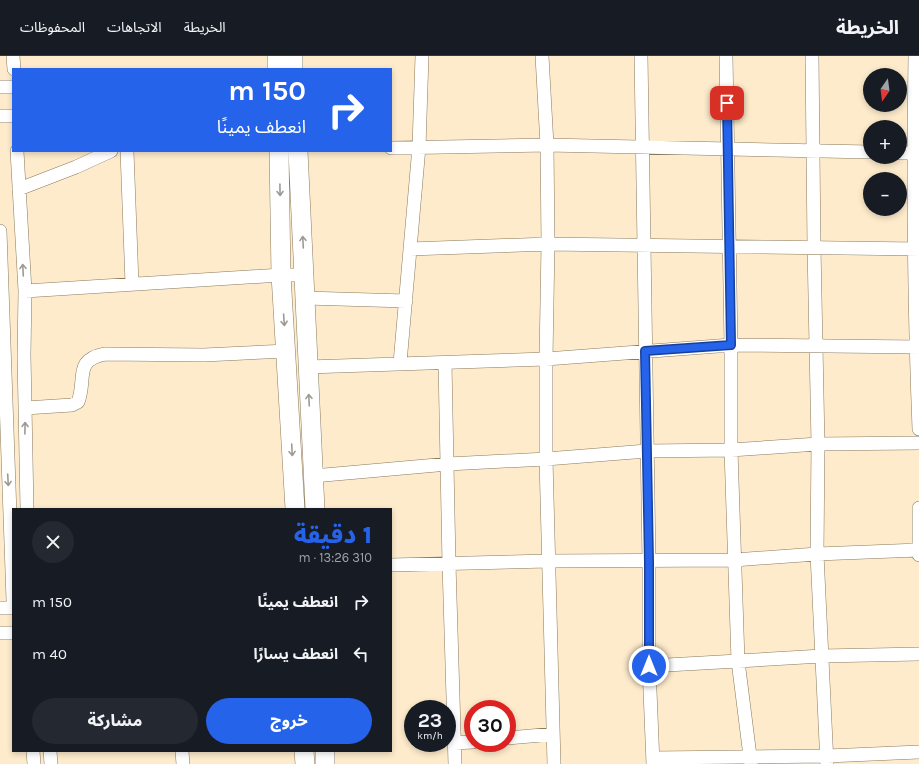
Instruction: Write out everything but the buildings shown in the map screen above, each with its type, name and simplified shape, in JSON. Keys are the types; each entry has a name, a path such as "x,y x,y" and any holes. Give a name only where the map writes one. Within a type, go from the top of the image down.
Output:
{"main road":[{"path":"277,56 277,68"},
{"path":"293,56 293,68"},
{"path":"279,152 281,275 287,352 295,508"},
{"path":"298,152 315,508"},
{"path":"304,752 305,764"},
{"path":"325,752 325,764"}],"street":[{"path":"13,56 14,68"},
{"path":"400,363 419,147 422,56"},
{"path":"542,56 547,145 548,244 546,459 552,734 554,764"},
{"path":"641,56 649,562 649,666 653,761 827,760 919,752"},
{"path":"726,56 730,246 731,450 734,560 738,662 751,760"},
{"path":"812,56 812,151 818,444 817,554 827,760"},
{"path":"916,56 917,347 919,429"},
{"path":"0,87 12,87"},
{"path":"0,116 12,116"},
{"path":"392,148 547,145 863,152"},
{"path":"17,152 25,291 24,355 27,508"},
{"path":"19,189 76,167 109,152"},
{"path":"127,152 132,284"},
{"path":"0,231 4,461 12,585"},
{"path":"410,249 548,244 917,249"},
{"path":"25,291 281,275 304,275"},
{"path":"305,298 406,301"},
{"path":"308,367 546,359 731,345 917,347"},
{"path":"25,408 72,405 78,402 81,395 84,368 90,358 105,354 204,355 287,352"},
{"path":"2,356 24,355"},
{"path":"445,363 453,700"},
{"path":"313,476 448,464 546,459 647,451 731,450 818,444 919,443"},
{"path":"919,508 919,555"},
{"path":"392,565 548,561 649,562 734,560 817,554 919,550"},
{"path":"0,608 12,608"},
{"path":"0,633 12,633"},
{"path":"649,666 822,656 919,654"},
{"path":"516,737 552,734"},
{"path":"33,752 34,764"},
{"path":"50,752 51,764"},
{"path":"182,752 183,764"},
{"path":"454,752 455,764"}],"route":[{"path":"649,666 649,562 645,351 731,345 727,103"}]}
